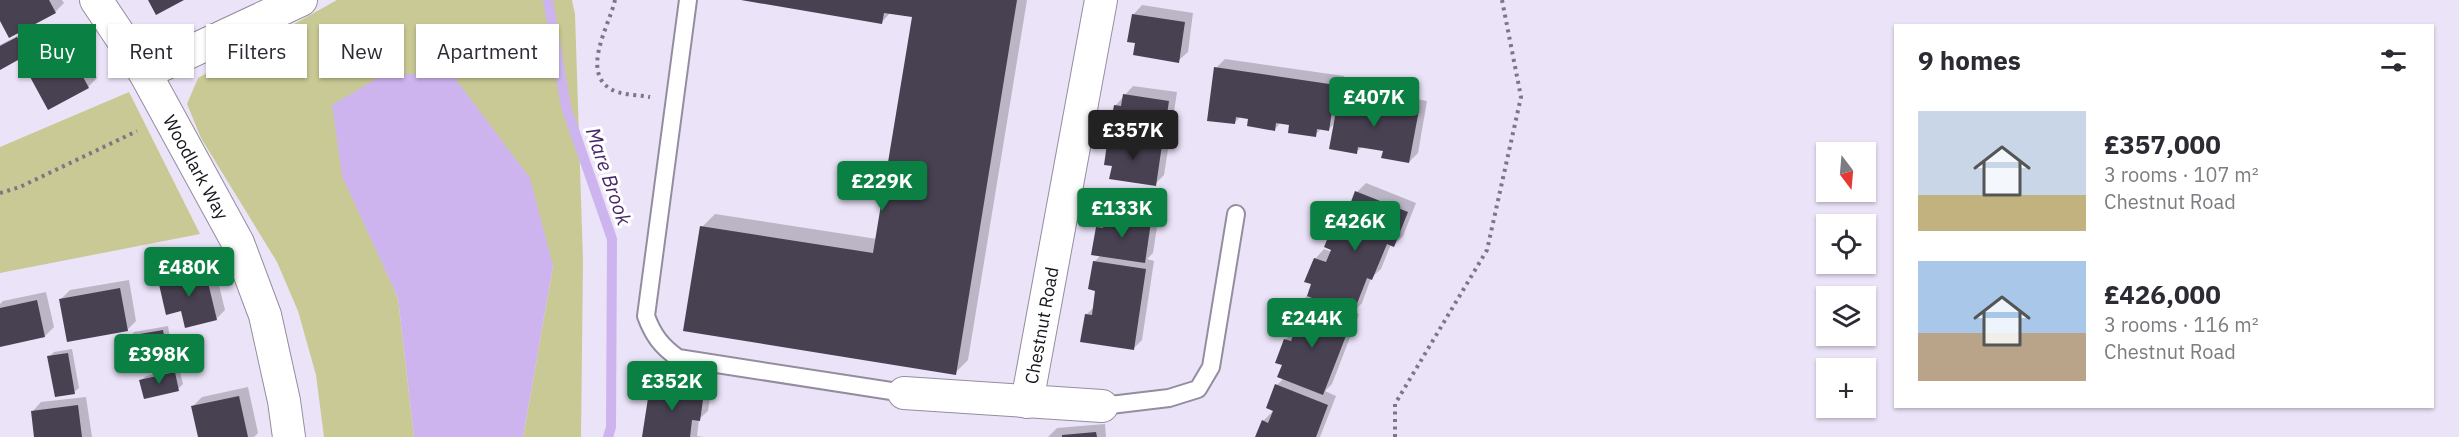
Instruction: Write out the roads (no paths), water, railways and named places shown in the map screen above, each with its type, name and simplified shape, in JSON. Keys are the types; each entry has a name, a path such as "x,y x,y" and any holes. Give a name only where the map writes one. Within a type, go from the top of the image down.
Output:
{"street":[{"name":"Woodlark Way","path":"96,0 112,24"},
{"path":"194,50 301,0"},
{"name":"Chestnut Road","path":"1027,402 1101,0"},
{"name":"Woodlark Way","path":"147,78 160,105 238,243 265,315 284,401 288,437"},
{"name":"Chestnut Road","path":"904,393 1102,406"}],"lane":[{"path":"688,0 646,316 653,335 665,349 678,358 904,393"},
{"path":"1102,406 1169,398 1198,389 1211,367 1236,214"}],"waterway":[{"name":"Mare Brook","path":"548,0 566,107 612,239 611,427 608,437"}]}
